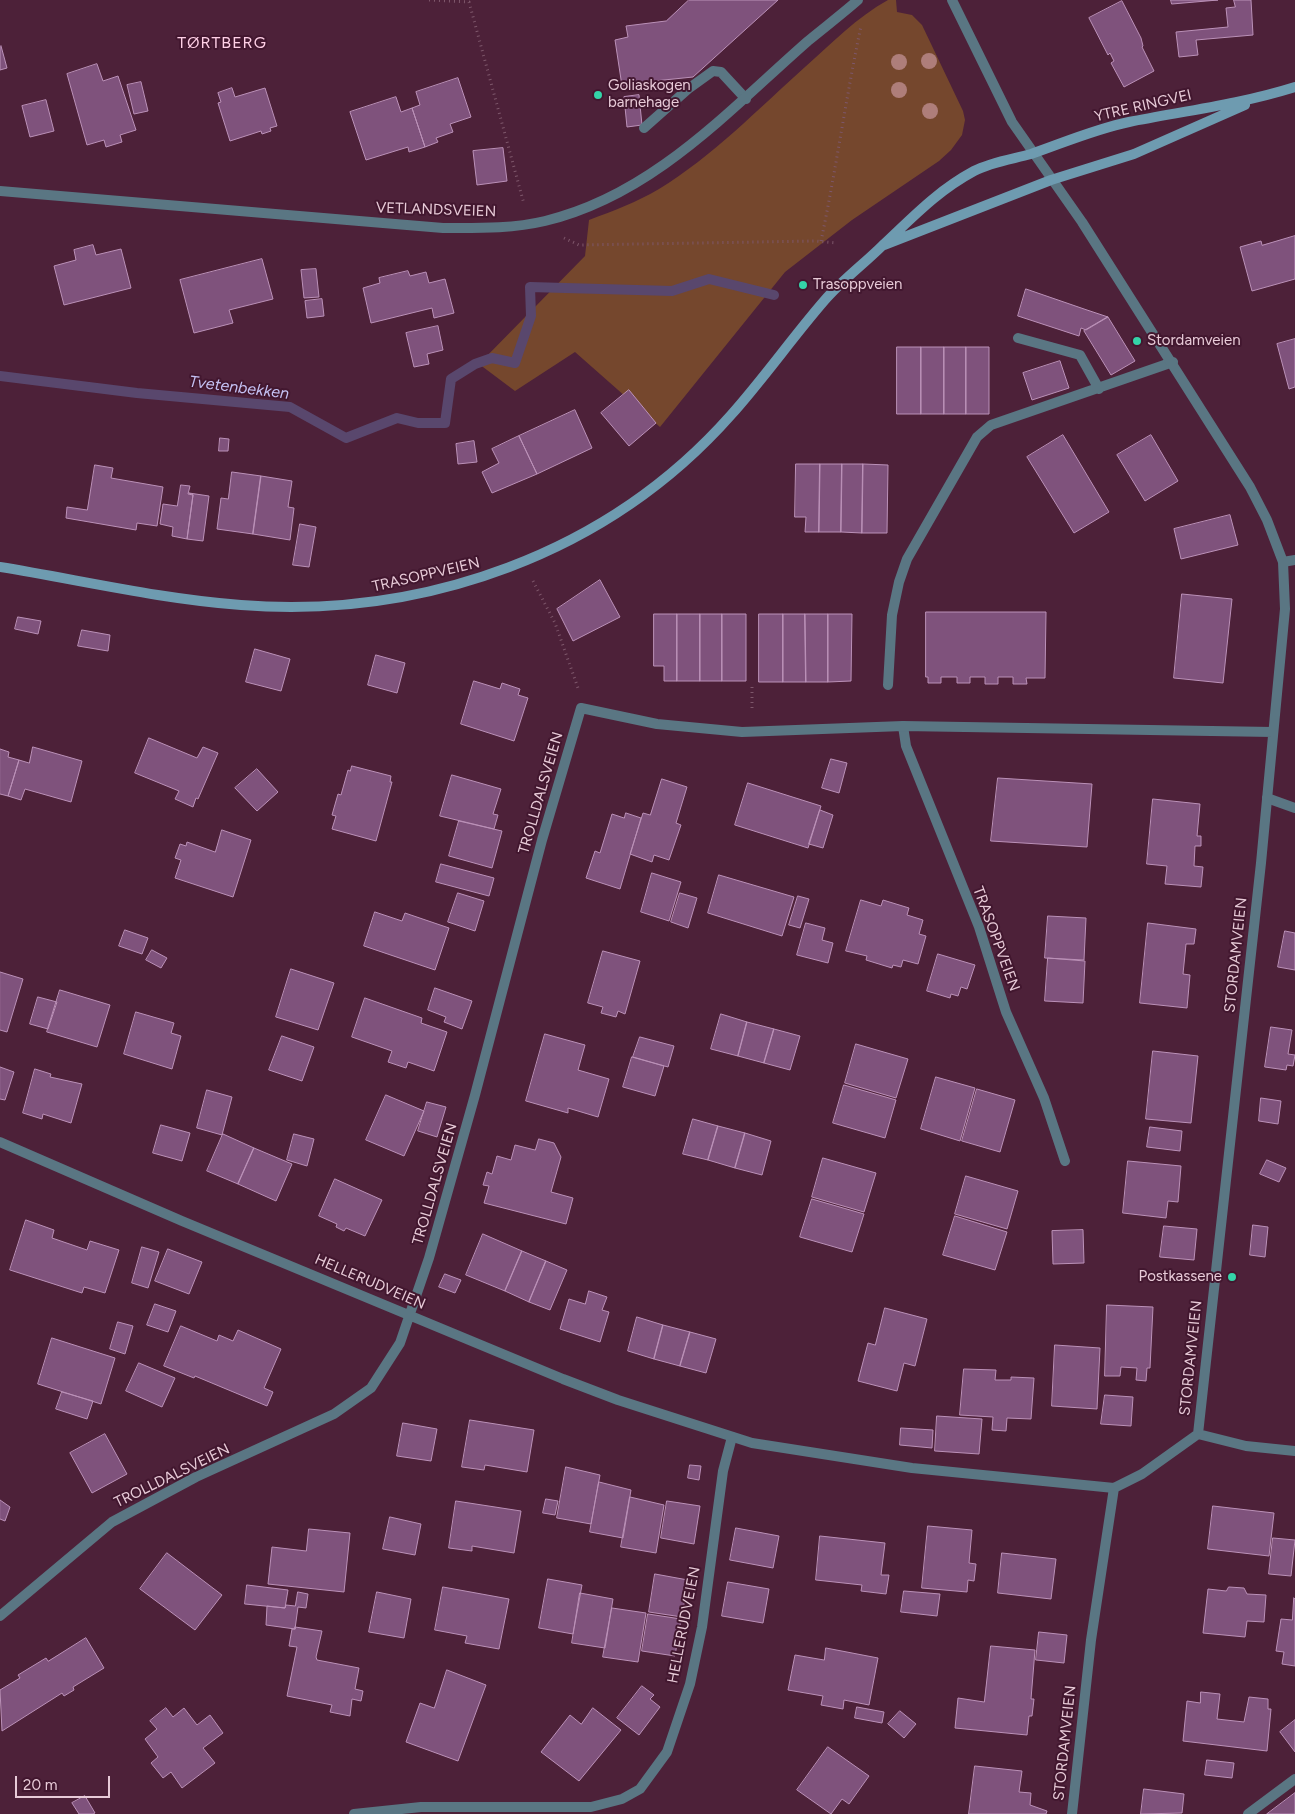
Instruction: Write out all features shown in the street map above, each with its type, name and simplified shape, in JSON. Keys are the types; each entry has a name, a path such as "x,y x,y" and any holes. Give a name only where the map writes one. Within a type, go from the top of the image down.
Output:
{"main road":[{"name":"YTRE RINGVEI","path":"1032,153 1125,123 1262,97 1295,87"},
{"name":"YTRE RINGVEI","path":"1051,180 1134,154 1262,97"},
{"name":"TRASOPPVEIEN","path":"0,567 214,602 312,607 357,605 411,596 487,576 524,562 595,527 637,501 683,464 754,389 825,300 883,246 910,217 943,191 978,169 1032,153"},
{"name":"TRASOPPVEIEN","path":"883,246 1051,180"}],"street":[{"name":"VETLANDSVEIEN","path":"0,191 443,228 497,228 545,221 620,193 688,148 746,99 808,41 858,0"},
{"name":"STORDAMVEIEN","path":"952,0 1012,122 1082,222 1250,487 1267,520 1282,562 1285,609 1267,798 1198,1434 1142,1474 1114,1488 1091,1640 1072,1814"},
{"path":"644,128 713,70 722,72 746,99"},
{"path":"1018,338 1080,355 1099,389"},
{"path":"888,685 892,615 899,582 916,543 977,437 984,430 1038,408 1099,389 1172,362"},
{"path":"1282,562 1295,560"},
{"path":"581,708 657,724 742,732 903,726 1273,732"},
{"name":"TROLLDALSVEIEN","path":"0,1616 112,1522 196,1477 334,1414 371,1388 400,1343 411,1316 429,1258 476,1095 540,849 581,708"},
{"name":"TRASOPPVEIEN","path":"903,726 906,746 979,927 1006,1012 1044,1098 1065,1161"},
{"path":"1267,798 1295,808"},
{"name":"HELLERUDVEIEN","path":"0,1142 411,1316 618,1400 732,1437 752,1443 912,1468 1114,1488"},
{"path":"1198,1434 1246,1446 1295,1451"},
{"name":"HELLERUDVEIEN","path":"354,1814 421,1807 590,1807 622,1799 640,1789 667,1752 690,1684 702,1626 723,1471 732,1437"},
{"path":"1248,1814 1295,1779"}],"path":[{"path":"429,0 469,2 529,223"},
{"path":"821,242 833,186 845,104 863,19"},
{"path":"545,221 561,237 580,245 837,243"},
{"path":"524,562 567,653 577,683 581,708"}],"shaded area":[{"path":"888,0 896,0 897,12 912,15 922,25 963,111 965,120 962,135 951,150 939,161 852,220 785,272 660,427 575,352 515,391 479,364 585,256 589,220 642,198 679,176 717,147 845,31 866,14"}],"building":[{"path":"689,0 778,0 693,77 654,81 655,86 635,88 635,84 622,86 615,40 628,37 626,26 666,21"},
{"path":"1171,0 1218,0 1172,4"},
{"path":"1234,0 1251,0 1253,35 1196,40 1198,55 1179,57 1176,32 1228,27 1226,8 1235,7"},
{"path":"1122,1 1141,38 1142,47 1154,71 1124,87 1111,63 1114,61 1110,53 1108,55 1089,18"},
{"path":"0,47 7,68 0,70"},
{"path":"97,64 103,81 118,76 136,130 120,135 122,142 106,147 104,140 87,145 67,74"},
{"path":"458,78 471,117 450,124 453,132 436,138 438,142 425,147 412,108 420,105 416,92"},
{"path":"141,82 148,111 134,114 127,85"},
{"path":"232,88 235,97 265,88 277,126 270,128 271,131 262,134 261,131 230,141 218,103 221,102 218,93"},
{"path":"639,95 642,125 627,127 624,97"},
{"path":"396,97 401,112 412,108 425,147 409,152 408,147 366,160 350,112"},
{"path":"46,100 54,131 30,137 22,106"},
{"path":"503,148 507,181 477,185 473,151"},
{"path":"1295,236 1295,279 1252,291 1240,247 1261,241 1262,245"},
{"path":"93,245 96,255 121,249 131,288 64,305 54,266 76,260 74,250"},
{"path":"262,259 273,299 229,310 233,323 194,333 180,280"},
{"path":"316,269 319,297 304,298 301,270"},
{"path":"408,271 410,276 426,272 429,283 445,279 454,313 434,318 432,308 371,323 363,288 380,283 379,278"},
{"path":"1026,289 1108,317 1086,330 1081,328 1079,336 1018,316"},
{"path":"322,299 324,316 307,318 305,301"},
{"path":"1108,317 1135,361 1111,375 1084,331"},
{"path":"438,326 443,350 427,354 429,364 414,367 406,333"},
{"path":"1295,339 1295,387 1289,389 1277,344"},
{"path":"897,347 921,347 921,414 897,414"},
{"path":"921,347 944,347 944,414 921,414"},
{"path":"944,347 966,347 966,414 944,414"},
{"path":"966,347 989,347 989,414 966,414"},
{"path":"1060,361 1069,388 1032,400 1023,373"},
{"path":"629,390 656,423 629,446 601,413"},
{"path":"575,410 592,448 537,474 519,436"},
{"path":"1063,435 1109,512 1074,533 1027,457"},
{"path":"1151,435 1178,481 1145,501 1117,455"},
{"path":"519,436 537,474 492,493 482,472 499,463 492,449"},
{"path":"220,438 229,439 228,451 219,451"},
{"path":"474,441 477,462 458,464 456,444"},
{"path":"796,464 820,464 819,532 805,532 806,517 795,517"},
{"path":"820,464 842,464 841,532 819,532"},
{"path":"842,464 863,464 862,533 841,532"},
{"path":"863,464 888,465 887,533 862,533"},
{"path":"95,465 113,468 111,478 163,487 157,526 137,523 136,530 66,518 67,507 87,510"},
{"path":"232,472 261,476 253,534 217,529 221,498 228,499"},
{"path":"261,476 292,481 288,507 294,508 290,540 253,534"},
{"path":"181,485 190,486 188,494 193,495 187,539 172,536 173,527 160,524 163,504 177,506"},
{"path":"189,493 209,496 203,541 187,539 193,495"},
{"path":"1230,515 1238,545 1181,559 1174,529"},
{"path":"300,524 316,527 309,567 293,565"},
{"path":"600,580 620,617 573,641 557,609"},
{"path":"1182,594 1232,599 1223,683 1174,678"},
{"path":"926,612 1046,612 1045,678 1026,678 1027,684 1013,684 1013,677 998,677 998,684 985,684 985,677 970,677 970,683 957,683 957,677 941,677 941,683 928,683 928,677 926,677"},
{"path":"654,614 677,614 677,681 664,681 664,666 654,666"},
{"path":"677,614 700,614 700,681 677,681"},
{"path":"700,614 722,614 722,681 700,681"},
{"path":"722,614 746,614 746,681 722,681"},
{"path":"759,614 783,614 783,682 759,682"},
{"path":"783,614 805,614 806,682 783,682"},
{"path":"805,614 828,614 828,682 806,682"},
{"path":"828,614 852,614 851,681 828,682"},
{"path":"18,617 41,621 38,634 15,629"},
{"path":"82,630 110,635 108,651 78,646"},
{"path":"255,649 290,659 281,691 246,682"},
{"path":"376,655 405,663 397,693 368,685"},
{"path":"474,681 500,689 502,683 520,689 518,695 528,698 514,741 461,724"},
{"path":"149,738 197,758 203,747 218,753 193,807 175,799 179,791 135,773"},
{"path":"33,747 82,761 71,802 25,789 21,800 8,796 19,760 29,763"},
{"path":"0,749 9,752 8,757 19,760 8,796 0,794"},
{"path":"831,759 847,763 839,793 822,788"},
{"path":"352,766 391,776 390,782 392,782 376,841 332,829 336,816 332,815 338,794 341,795 348,770 350,771"},
{"path":"257,769 278,792 257,811 235,788"},
{"path":"452,775 501,789 493,814 498,815 494,829 440,816"},
{"path":"998,778 1092,784 1087,847 991,841"},
{"path":"662,779 687,787 676,823 681,825 669,860 654,855 652,862 630,854 643,813 650,815"},
{"path":"748,783 821,806 808,848 735,825"},
{"path":"1153,799 1200,804 1197,836 1201,836 1201,846 1195,846 1194,866 1203,867 1201,887 1165,884 1167,866 1147,864"},
{"path":"820,810 833,815 823,848 809,844"},
{"path":"626,813 641,818 620,889 586,878 595,851 600,853 612,814 624,818"},
{"path":"459,821 502,831 492,868 449,856"},
{"path":"222,830 251,840 233,897 175,878 181,860 175,858 180,844 186,846 187,842 215,852"},
{"path":"441,864 494,878 489,896 436,882"},
{"path":"652,873 681,882 669,921 641,912"},
{"path":"719,875 794,897 782,936 708,913"},
{"path":"458,893 484,901 475,931 448,922"},
{"path":"680,893 697,898 688,928 671,922"},
{"path":"798,896 809,899 800,928 789,925"},
{"path":"861,900 881,906 883,900 909,908 907,915 923,920 919,934 926,936 918,964 903,960 901,967 893,965 892,968 866,960 867,956 846,951"},
{"path":"375,912 402,921 405,913 449,928 435,970 364,946"},
{"path":"1048,916 1086,918 1084,960 1045,958"},
{"path":"806,923 825,928 822,940 833,943 828,963 797,955"},
{"path":"1148,923 1196,929 1194,944 1186,944 1183,974 1190,975 1187,1008 1140,1003"},
{"path":"125,930 148,938 142,954 119,946"},
{"path":"1285,931 1295,933 1295,970 1278,967"},
{"path":"152,950 167,958 161,968 146,960"},
{"path":"603,951 640,961 625,1014 618,1011 616,1017 601,1013 603,1007 588,1003"},
{"path":"938,954 975,965 967,989 961,987 958,996 951,994 950,998 927,991"},
{"path":"1048,958 1085,961 1083,1003 1045,1001"},
{"path":"291,969 334,983 318,1030 276,1017"},
{"path":"0,972 23,979 7,1032 0,1030"},
{"path":"435,988 472,1001 462,1029 444,1022 446,1017 428,1010"},
{"path":"60,990 110,1005 97,1047 47,1032"},
{"path":"38,997 57,1002 48,1029 30,1024"},
{"path":"365,998 422,1018 421,1023 447,1032 434,1071 408,1062 406,1068 388,1062 392,1051 352,1037"},
{"path":"136,1012 174,1023 171,1033 181,1036 172,1069 124,1054"},
{"path":"721,1014 747,1022 738,1056 711,1049"},
{"path":"747,1022 774,1029 764,1063 738,1056"},
{"path":"1271,1027 1292,1030 1288,1054 1295,1055 1293,1066 1287,1065 1286,1070 1265,1067"},
{"path":"774,1029 800,1036 790,1070 764,1063"},
{"path":"545,1034 585,1045 578,1070 609,1079 598,1117 568,1108 568,1113 526,1101"},
{"path":"282,1036 314,1047 302,1081 269,1070"},
{"path":"640,1037 674,1046 668,1067 633,1057"},
{"path":"856,1044 908,1059 896,1098 845,1083"},
{"path":"1153,1051 1198,1056 1191,1123 1146,1119"},
{"path":"632,1057 664,1066 655,1096 623,1087"},
{"path":"0,1067 14,1072 5,1100 0,1099"},
{"path":"35,1069 51,1074 50,1077 82,1084 71,1123 43,1114 42,1119 23,1113"},
{"path":"936,1077 975,1088 960,1141 921,1129"},
{"path":"844,1085 896,1100 885,1138 833,1123"},
{"path":"977,1089 1015,1100 1000,1152 962,1141"},
{"path":"207,1090 232,1097 222,1135 197,1128"},
{"path":"386,1095 424,1111 404,1156 366,1140"},
{"path":"1261,1098 1281,1101 1278,1124 1259,1121"},
{"path":"427,1102 446,1107 437,1137 418,1131"},
{"path":"693,1119 718,1126 708,1160 683,1154"},
{"path":"161,1125 190,1133 182,1161 153,1153"},
{"path":"718,1126 745,1133 735,1168 708,1160"},
{"path":"1150,1127 1182,1131 1180,1151 1147,1147"},
{"path":"745,1133 771,1141 762,1175 735,1168"},
{"path":"223,1134 254,1148 238,1184 207,1171"},
{"path":"294,1134 314,1139 307,1166 287,1160"},
{"path":"539,1139 554,1143 561,1157 551,1192 573,1198 566,1224 484,1203 489,1186 483,1185 487,1172 492,1174 497,1156 511,1160 515,1145 535,1150"},
{"path":"254,1148 292,1164 276,1201 238,1184"},
{"path":"823,1158 876,1173 864,1212 812,1197"},
{"path":"1267,1160 1286,1168 1279,1182 1260,1174"},
{"path":"1128,1161 1181,1166 1178,1202 1168,1201 1166,1218 1123,1213"},
{"path":"966,1176 1018,1191 1007,1229 955,1214"},
{"path":"335,1179 382,1200 365,1236 346,1228 344,1231 336,1227 337,1224 319,1216"},
{"path":"812,1199 864,1214 852,1252 800,1237"},
{"path":"955,1216 1007,1232 995,1270 943,1255"},
{"path":"26,1220 54,1230 52,1238 87,1250 90,1241 119,1250 105,1293 84,1287 82,1293 10,1270"},
{"path":"1253,1225 1268,1227 1265,1257 1250,1255"},
{"path":"1164,1226 1197,1229 1194,1260 1160,1257"},
{"path":"1083,1230 1084,1263 1053,1264 1052,1231"},
{"path":"483,1234 522,1251 505,1291 466,1275"},
{"path":"142,1247 159,1252 148,1288 132,1283"},
{"path":"168,1249 202,1262 189,1294 155,1281"},
{"path":"522,1251 546,1261 529,1302 505,1291"},
{"path":"546,1261 567,1270 550,1310 529,1302"},
{"path":"445,1274 461,1280 455,1293 439,1287"},
{"path":"589,1291 607,1297 602,1310 609,1312 600,1342 560,1329 569,1299 585,1304"},
{"path":"155,1304 176,1311 168,1332 147,1325"},
{"path":"1107,1305 1153,1307 1150,1368 1147,1368 1146,1381 1136,1380 1137,1368 1121,1367 1120,1376 1105,1376"},
{"path":"885,1308 927,1319 915,1366 904,1363 897,1391 858,1381 868,1343 875,1345"},
{"path":"637,1317 663,1325 654,1359 628,1351"},
{"path":"118,1322 133,1326 125,1354 110,1349"},
{"path":"663,1325 690,1332 680,1366 654,1359"},
{"path":"181,1326 217,1341 219,1335 233,1341 238,1330 281,1349 264,1388 273,1392 267,1406 195,1376 194,1378 164,1366"},
{"path":"690,1332 716,1339 706,1373 680,1366"},
{"path":"52,1338 115,1358 101,1404 38,1384"},
{"path":"1055,1345 1100,1348 1097,1409 1052,1406"},
{"path":"139,1363 175,1378 162,1407 126,1391"},
{"path":"964,1369 996,1370 995,1380 1011,1380 1011,1377 1034,1378 1031,1419 1007,1418 1006,1431 992,1430 993,1417 960,1415"},
{"path":"62,1392 93,1401 87,1419 56,1409"},
{"path":"1105,1395 1133,1397 1131,1426 1101,1424"},
{"path":"937,1416 982,1419 979,1454 935,1451"},
{"path":"470,1420 534,1430 527,1472 485,1465 484,1470 462,1467"},
{"path":"403,1423 437,1429 431,1461 397,1456"},
{"path":"901,1428 933,1430 932,1448 900,1445"},
{"path":"105,1434 127,1474 92,1493 70,1453"},
{"path":"690,1465 701,1466 699,1480 688,1478"},
{"path":"566,1467 600,1475 591,1524 557,1518"},
{"path":"599,1482 631,1490 623,1538 590,1532"},
{"path":"630,1497 664,1505 656,1553 621,1547"},
{"path":"546,1499 558,1501 555,1515 543,1513"},
{"path":"0,1500 10,1507 5,1521 0,1519"},
{"path":"456,1501 521,1511 514,1553 472,1546 472,1551 449,1548"},
{"path":"667,1501 700,1506 694,1544 661,1538"},
{"path":"1213,1506 1274,1513 1269,1556 1208,1549"},
{"path":"390,1517 421,1524 415,1555 383,1549"},
{"path":"928,1526 972,1530 969,1563 976,1564 974,1581 968,1580 967,1592 922,1588"},
{"path":"736,1528 779,1536 773,1568 730,1560"},
{"path":"309,1529 350,1533 344,1592 268,1584 272,1547 306,1551"},
{"path":"820,1536 885,1543 881,1575 889,1575 886,1594 861,1591 862,1585 816,1580"},
{"path":"1273,1538 1295,1540 1291,1576 1269,1574"},
{"path":"167,1553 222,1595 195,1630 140,1589"},
{"path":"1002,1553 1056,1559 1051,1599 998,1593"},
{"path":"655,1574 688,1580 682,1617 649,1612"},
{"path":"548,1579 582,1585 573,1634 539,1628"},
{"path":"728,1582 769,1589 763,1623 722,1616"},
{"path":"247,1585 288,1590 285,1608 245,1604"},
{"path":"443,1587 509,1599 499,1649 465,1643 467,1636 435,1630"},
{"path":"1229,1587 1244,1588 1247,1594 1266,1595 1264,1622 1247,1621 1245,1637 1203,1633 1208,1589 1226,1591"},
{"path":"904,1591 940,1594 937,1616 901,1612"},
{"path":"298,1592 308,1594 306,1608 298,1607 295,1629 266,1625 267,1606 285,1608 286,1605 295,1606"},
{"path":"377,1592 411,1599 404,1638 369,1632"},
{"path":"580,1593 613,1599 605,1648 572,1643"},
{"path":"1294,1598 1295,1666 1282,1664 1284,1652 1276,1651 1281,1619 1292,1620"},
{"path":"612,1608 646,1613 638,1662 603,1657"},
{"path":"648,1614 681,1619 675,1656 642,1651"},
{"path":"295,1627 322,1631 317,1660 359,1668 355,1689 363,1691 361,1701 352,1699 350,1716 330,1712 332,1705 287,1696 297,1647 289,1646 292,1629 295,1629"},
{"path":"1039,1632 1067,1635 1064,1663 1036,1660"},
{"path":"86,1638 104,1668 73,1687 74,1690 64,1696 62,1693 2,1731 0,1690 20,1678 18,1675 46,1658 48,1661"},
{"path":"991,1646 1035,1650 1031,1699 1034,1699 1032,1716 1029,1716 1027,1735 955,1728 958,1698 984,1702"},
{"path":"826,1648 878,1658 869,1705 844,1700 843,1709 821,1705 823,1696 788,1690 795,1655 824,1660"},
{"path":"447,1670 486,1685 458,1761 406,1742 420,1703 434,1708"},
{"path":"642,1686 654,1695 650,1699 660,1707 639,1735 617,1718"},
{"path":"1201,1692 1220,1694 1217,1719 1244,1722 1249,1697 1268,1699 1268,1709 1271,1709 1267,1751 1183,1741 1187,1701 1200,1703"},
{"path":"857,1707 884,1712 882,1723 855,1718"},
{"path":"166,1708 173,1717 184,1708 197,1725 210,1715 223,1733 203,1748 215,1763 182,1788 171,1772 163,1778 151,1763 158,1757 145,1739 157,1729 150,1721"},
{"path":"593,1708 621,1730 579,1781 541,1752 570,1715 581,1724"},
{"path":"900,1711 916,1724 904,1738 888,1724"},
{"path":"1295,1720 1295,1752 1280,1732"},
{"path":"828,1747 869,1776 849,1804 842,1799 831,1814 797,1790"},
{"path":"1207,1760 1234,1763 1232,1778 1205,1775"},
{"path":"975,1766 1022,1771 1019,1792 1031,1793 1030,1805 1047,1811 1046,1814 969,1814"},
{"path":"1144,1789 1184,1794 1182,1813 1141,1814"},
{"path":"1295,1793 1295,1814 1267,1814"},
{"path":"85,1796 95,1813 79,1814 72,1803"}],"waterway":[{"name":"Tvetenbekken","path":"0,376 137,393 290,407 346,438 397,418 418,423 445,423 451,379 475,364 492,358 515,363 531,316 530,287 672,291 709,279 774,295"}],"place":[{"name":"Goliaskogen barnehage","path":"598,95"},
{"name":"Trasoppveien","path":"803,285"},
{"name":"Stordamveien","path":"1137,341"},
{"name":"Postkassene","path":"1232,1277"}],"district":[{"name":"TØRTBERG","path":"222,43"}]}
